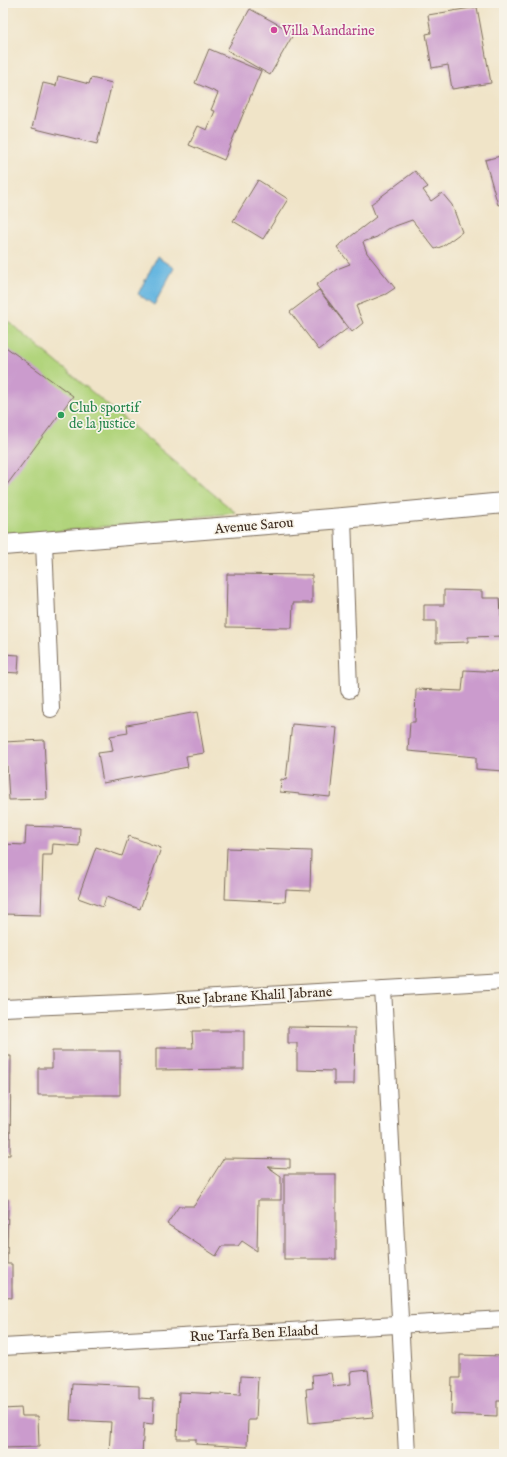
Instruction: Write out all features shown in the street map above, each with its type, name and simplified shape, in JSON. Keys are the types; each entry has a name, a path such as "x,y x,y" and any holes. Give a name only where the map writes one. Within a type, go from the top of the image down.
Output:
{"street":[{"name":"Avenue Sarou","path":"3,545 44,543 343,518 504,503"},
{"path":"343,518 349,690"},
{"path":"44,543 51,709"},
{"name":"Rue Jabrane Khalil Jabrane","path":"3,1008 150,1002 504,981"},
{"path":"383,988 407,1454"},
{"name":"Rue Tarfa Ben Elaabd","path":"3,1348 504,1319"}],"green space":[{"name":"Club sportif de la justice","path":"3,317 236,513 3,537"}],"water":[{"path":"157,257 174,268 154,305 138,294"}],"building":[{"path":"477,7 491,83 452,89 448,65 432,68 426,34 431,33 428,15"},
{"path":"250,9 294,33 270,75 227,50"},
{"path":"209,49 261,71 224,160 189,145 198,126 207,130 215,111 211,110 218,93 195,83"},
{"path":"58,76 89,84 91,78 112,83 97,144 32,128 43,83 56,86"},
{"path":"504,155 504,203 498,205 485,160"},
{"path":"415,171 428,187 423,190 431,201 442,193 452,205 462,232 443,246 435,249 412,220 387,229 377,237 363,242 367,253 395,288 386,294 356,306 363,323 352,332 316,285 337,269 350,264 337,247 376,217 371,204"},
{"path":"258,180 288,199 263,239 233,221"},
{"path":"319,290 348,328 319,350 290,312"},
{"path":"3,345 73,396 6,486 3,485"},
{"path":"227,574 312,575 312,603 293,603 292,628 226,627"},
{"path":"444,590 482,591 482,598 500,598 501,616 504,616 504,636 468,637 468,642 436,643 436,621 424,621 424,605 444,605"},
{"path":"3,654 19,655 18,673 3,672"},
{"path":"464,670 504,672 504,771 476,769 476,757 408,751 410,722 415,722 416,689 462,691"},
{"path":"197,712 204,753 186,756 188,767 103,783 98,753 113,751 110,736 128,733 127,725"},
{"path":"292,724 337,728 330,797 280,792 281,779 286,780"},
{"path":"44,740 47,799 9,800 7,766 3,766 3,742"},
{"path":"26,826 80,828 79,846 53,844 52,855 43,855 41,915 3,914 3,844 25,845"},
{"path":"129,836 161,848 140,909 106,897 103,907 78,898 96,847 122,856"},
{"path":"227,848 311,851 310,891 286,890 285,902 225,899"},
{"path":"288,1027 355,1028 354,1084 334,1084 334,1071 297,1070 297,1043 288,1043"},
{"path":"192,1031 244,1031 244,1069 156,1070 156,1048 193,1048"},
{"path":"52,1051 120,1051 120,1095 38,1095 38,1068 52,1068"},
{"path":"3,1056 11,1056 10,1155 3,1155"},
{"path":"224,1158 290,1159 290,1168 268,1167 281,1176 281,1200 258,1200 257,1251 242,1241 238,1246 222,1246 216,1256 167,1224 179,1206 194,1206"},
{"path":"284,1174 336,1174 336,1259 284,1259"},
{"path":"3,1199 8,1199 7,1264 12,1264 12,1298 3,1297"},
{"path":"460,1355 504,1356 504,1401 497,1401 497,1416 451,1414 452,1378 460,1378"},
{"path":"368,1370 373,1417 309,1423 306,1389 313,1388 312,1375 331,1373 333,1386 351,1384 350,1372"},
{"path":"241,1376 258,1377 256,1420 248,1420 247,1447 196,1444 196,1439 177,1439 179,1392 240,1395"},
{"path":"72,1383 139,1386 139,1398 154,1399 153,1424 144,1423 142,1454 109,1452 111,1422 70,1420"},
{"path":"21,1408 22,1416 38,1416 39,1447 3,1448 3,1409"}],"place":[{"name":"Villa Mandarine","path":"274,30"},
{"name":"Club sportif de la justice","path":"61,415"}]}
